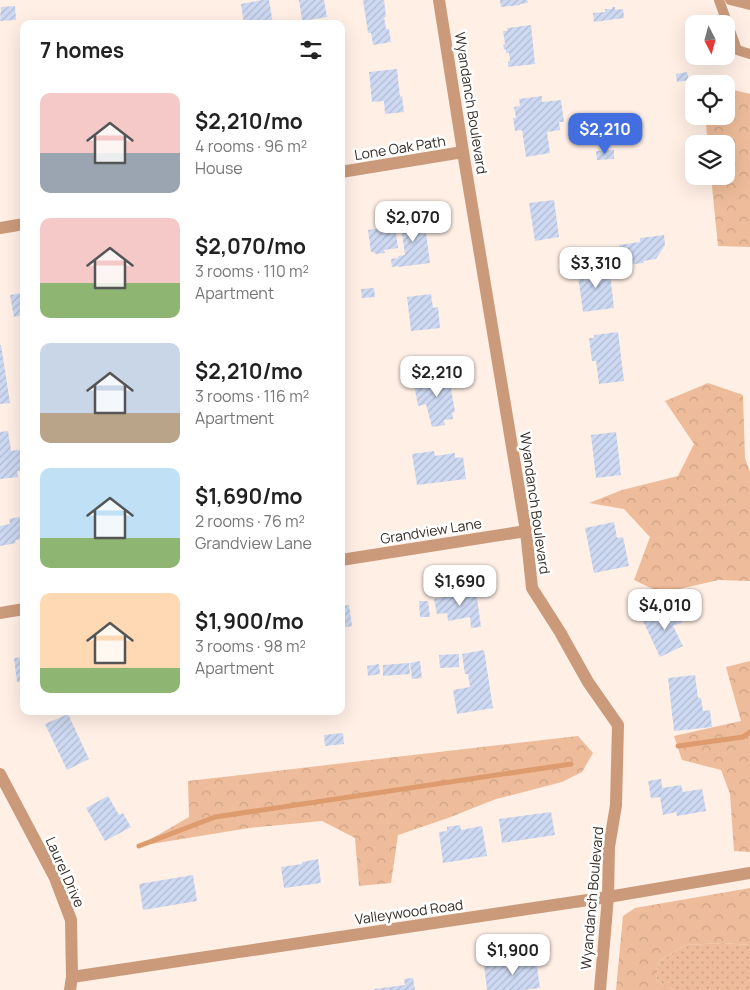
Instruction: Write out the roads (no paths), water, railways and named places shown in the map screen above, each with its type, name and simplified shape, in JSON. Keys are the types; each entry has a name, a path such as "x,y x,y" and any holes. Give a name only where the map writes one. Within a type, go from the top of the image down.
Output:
{"street":[{"name":"Wyandanch Boulevard","path":"439,0 526,531 532,588 560,632 588,682 618,725 616,805 609,847 608,897 600,990"},
{"name":"Lone Oak Path","path":"345,171 463,152"},
{"path":"0,228 20,225"},
{"name":"Grandview Lane","path":"345,559 526,531"},
{"path":"0,613 20,610"},
{"name":"Laurel Drive","path":"0,774 54,878 71,920 71,984"},
{"name":"Valleywood Road","path":"71,984 750,873"}],"lane":[{"path":"720,0 737,50 750,54"},
{"path":"730,0 750,5"}],"waterway":[{"path":"678,746 743,737 750,732"},
{"path":"139,846 215,817 571,764"}]}
